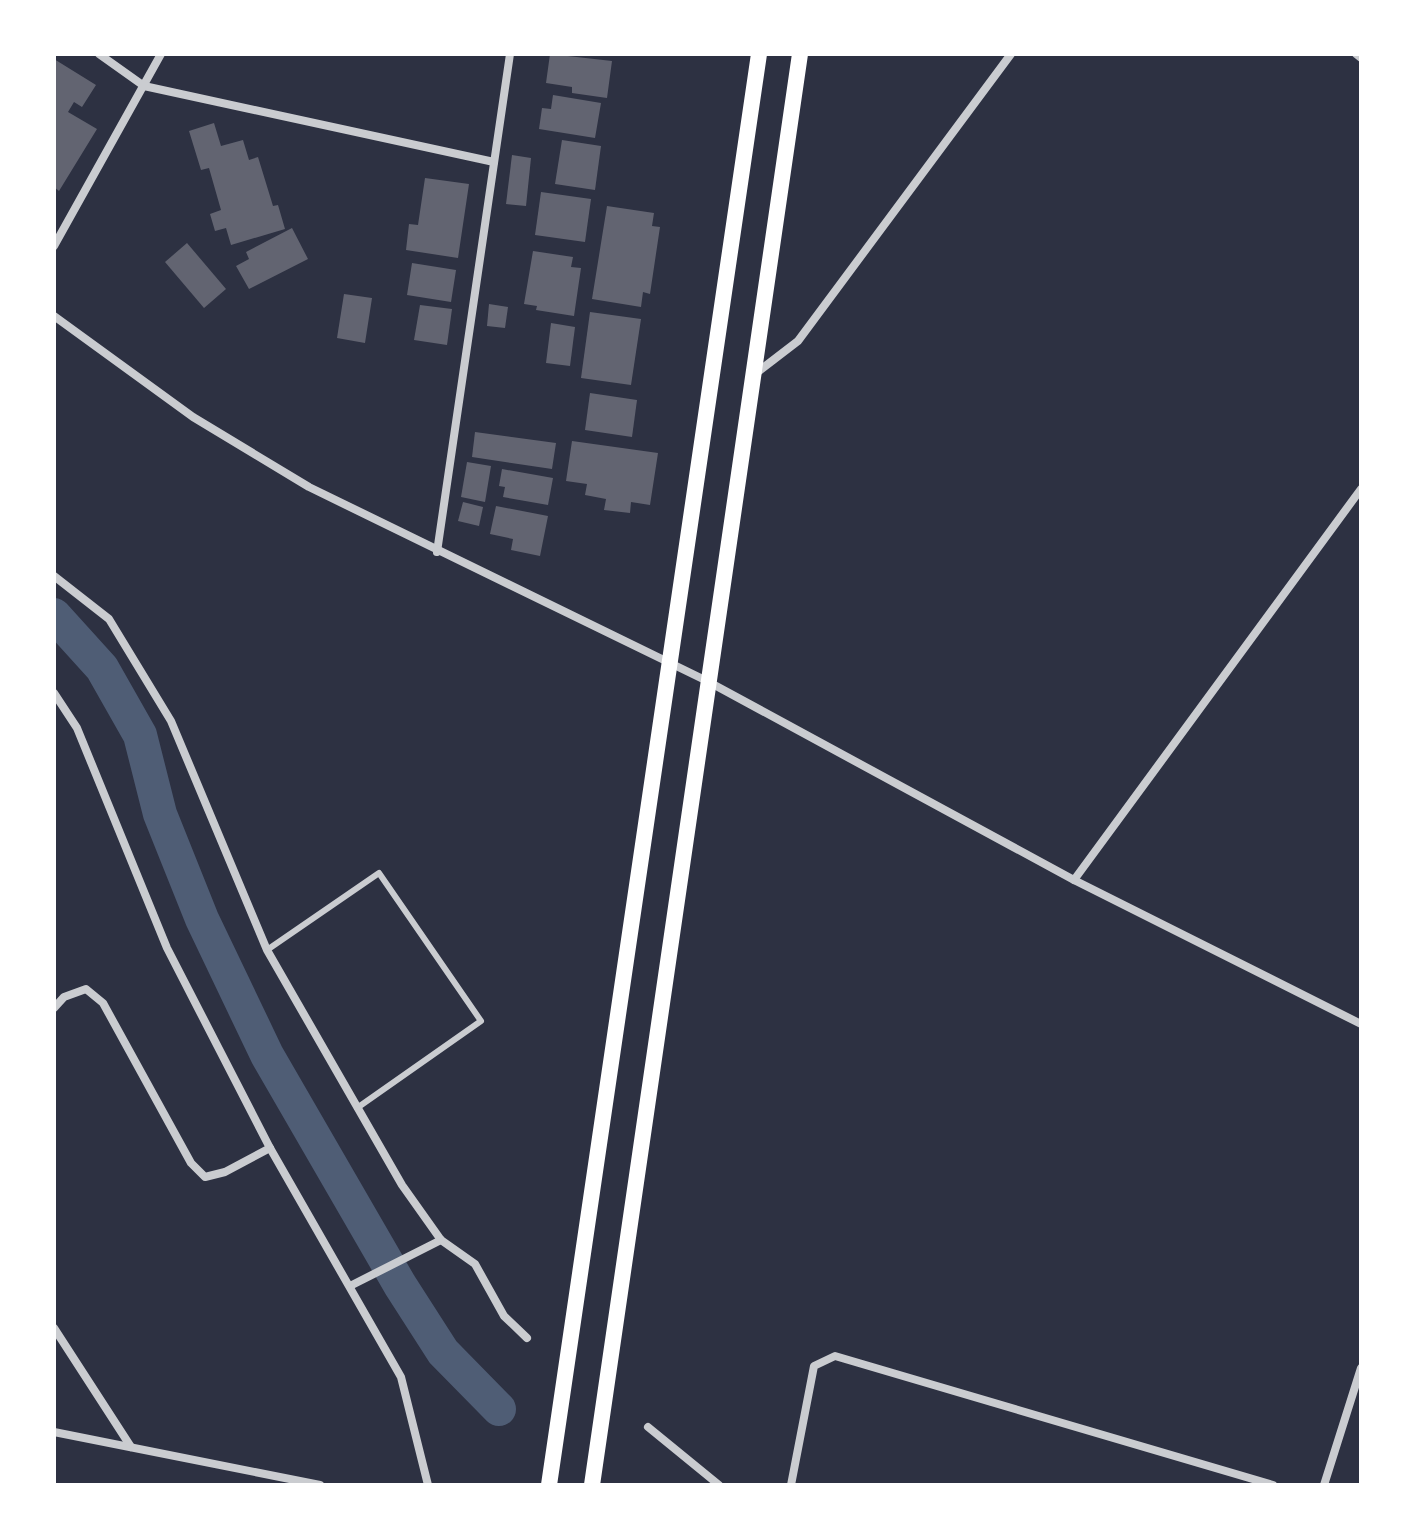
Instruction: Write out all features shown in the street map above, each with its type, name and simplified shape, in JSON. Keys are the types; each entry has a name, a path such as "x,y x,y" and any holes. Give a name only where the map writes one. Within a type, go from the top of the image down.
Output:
{"main road":[{"path":"549,1485 759,54"},
{"path":"592,1485 800,54"}],"street":[{"path":"99,54 144,86 494,162"},
{"path":"54,246 161,54"},
{"path":"437,552 510,54"},
{"path":"752,376 778,360 798,341 1011,54"},
{"path":"1356,54 1361,58"},
{"path":"54,316 206,425 309,487 707,681 1074,880 1361,1024"},
{"path":"1074,880 1361,489"},
{"path":"54,576 109,619 171,721 267,950 402,1185 441,1240 475,1264 504,1316 527,1338"},
{"path":"54,693 77,728 167,948 270,1148 401,1377 428,1485"},
{"path":"54,1008 64,997 86,989 103,1003 191,1163 205,1177 225,1172 270,1148"},
{"path":"350,1286 441,1240"},
{"path":"54,1328 131,1447"},
{"path":"791,1485 814,1366 835,1356 1273,1485"},
{"path":"1324,1485 1361,1368"},
{"path":"648,1427 719,1485"},
{"path":"54,1432 320,1485"}],"lane":[{"path":"267,950 379,873 481,1021 357,1108"}],"building":[{"path":"550,54 612,61 607,98 572,93 572,87 546,83"},
{"path":"54,59 96,85 82,107 74,102 68,112 97,129 59,191 54,187"},
{"path":"553,95 601,103 595,138 539,129 542,108 551,109"},
{"path":"214,123 221,146 243,140 249,160 258,157 273,206 278,205 285,229 231,245 226,228 215,231 210,214 221,210 209,168 201,170 189,131"},
{"path":"562,140 601,146 595,190 555,184"},
{"path":"512,155 531,158 526,206 506,204"},
{"path":"425,178 469,184 458,258 406,250 409,224 418,225"},
{"path":"541,192 591,199 585,242 535,235"},
{"path":"607,206 654,213 652,226 660,227 650,294 643,292 641,307 592,299"},
{"path":"292,228 308,259 249,289 236,266 249,259 246,252"},
{"path":"187,243 226,289 204,308 165,262"},
{"path":"533,251 573,257 571,267 581,268 574,316 536,310 537,306 524,304"},
{"path":"412,263 456,270 451,302 407,295"},
{"path":"344,294 372,298 365,343 337,338"},
{"path":"489,304 508,307 505,328 487,326"},
{"path":"420,305 452,309 447,345 414,340"},
{"path":"590,312 641,319 631,385 581,378"},
{"path":"551,323 575,327 570,366 546,363"},
{"path":"590,393 637,400 632,437 585,430"},
{"path":"475,432 556,443 552,469 472,457"},
{"path":"572,441 658,453 650,505 631,502 630,513 604,510 606,499 585,495 587,484 566,481"},
{"path":"467,462 491,466 485,502 461,497"},
{"path":"502,469 553,478 548,505 503,497 505,487 499,486"},
{"path":"463,502 483,507 479,526 458,521"},
{"path":"496,506 548,516 540,556 511,550 513,539 490,534"}],"waterway":[{"path":"54,615 102,668 140,735 160,814 202,919 267,1055 400,1285 443,1352 499,1409"}]}
